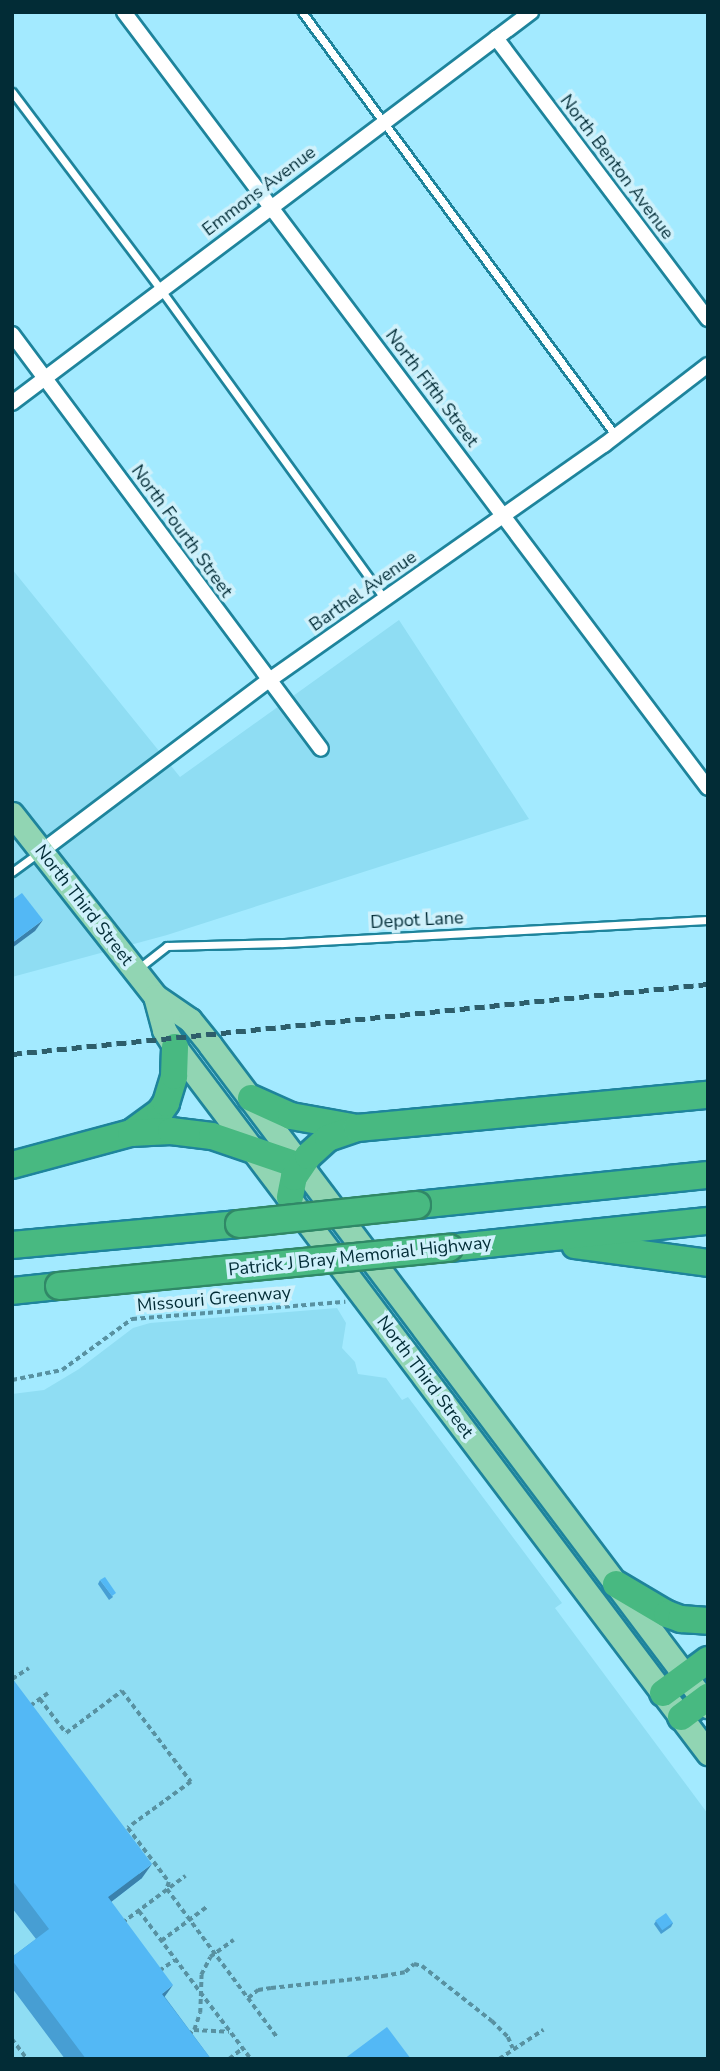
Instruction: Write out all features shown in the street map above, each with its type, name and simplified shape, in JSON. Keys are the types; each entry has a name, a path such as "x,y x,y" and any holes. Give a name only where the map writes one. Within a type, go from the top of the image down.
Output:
{"highway":[{"path":"131,1133 155,1117 166,1103 174,1076 175,1047"},
{"path":"290,1197 300,1166 328,1138 357,1128 708,1095"},
{"path":"251,1098 291,1116 357,1128"},
{"path":"12,1165 131,1133 194,1133 254,1148 300,1166"},
{"path":"12,1245 708,1175"},
{"name":"Patrick J Bray Memorial Highway","path":"12,1291 708,1220"},
{"path":"525,1239 708,1263"},
{"path":"616,1584 667,1614 681,1619 708,1621"},
{"path":"663,1693 708,1660"},
{"path":"681,1717 706,1701"}],"main road":[{"name":"North Third Street","path":"12,814 155,996 190,1020 706,1701"},
{"name":"North Third Street","path":"155,996 164,1030 175,1047 254,1148 708,1753"}],"street":[{"name":"North Fifth Street","path":"124,12 708,788"},
{"name":"Emmons Avenue","path":"12,403 531,12"},
{"name":"North Benton Avenue","path":"496,38 708,319"},
{"name":"North Fourth Street","path":"12,334 321,750"},
{"name":"Barthel Avenue","path":"42,851 268,681 505,516 708,365"}],"lane":[{"path":"302,12 616,436"},
{"path":"12,92 161,290 385,599"},
{"path":"12,872 42,851"},
{"name":"Depot Lane","path":"135,970 167,946 283,943 708,920"}],"path":[{"name":"Missouri Greenway","path":"12,1380 62,1370 132,1319 351,1302"},
{"path":"12,1679 29,1668"},
{"path":"40,1699 66,1733 122,1691 191,1782 128,1828 169,1882 167,1889"},
{"path":"20,1696 29,1707 48,1693"},
{"path":"121,1924 185,1876"},
{"path":"167,1889 277,2037"},
{"path":"161,1941 208,1906"},
{"path":"139,1911 251,2059"},
{"path":"186,2036 194,2030 200,2013 201,1975 215,1953 233,1940"},
{"path":"157,1972 175,1959"},
{"path":"248,1998 258,1990 383,1976 405,1972 414,1965 422,1966 492,2021 508,2037 513,2048"},
{"path":"194,2030 229,2032"},
{"path":"499,2059 543,2030"},
{"path":"12,2039 27,2059"},
{"path":"229,2059 242,2049"}],"shaded area":[{"path":"12,569 180,777 399,620 529,819 167,935 12,977"},
{"path":"337,1308 346,1323 342,1348 355,1362 358,1374 386,1378 402,1400 408,1397 562,1603 555,1608 708,1814 708,2059 12,2059 12,1394 44,1390 79,1369 133,1328 150,1323"}],"building":[{"path":"22,893 43,920 12,943 12,900"},
{"path":"105,1577 116,1593 112,1596 100,1580"},
{"path":"12,1678 152,1864 108,1897 173,1985 162,1994 211,2059 86,2059 12,1960 12,1957 49,1929 12,1880"},
{"path":"666,1913 673,1923 662,1930 655,1920"},
{"path":"387,2027 411,2059 344,2059"}],"railway":[{"path":"12,1054 708,984"}]}
